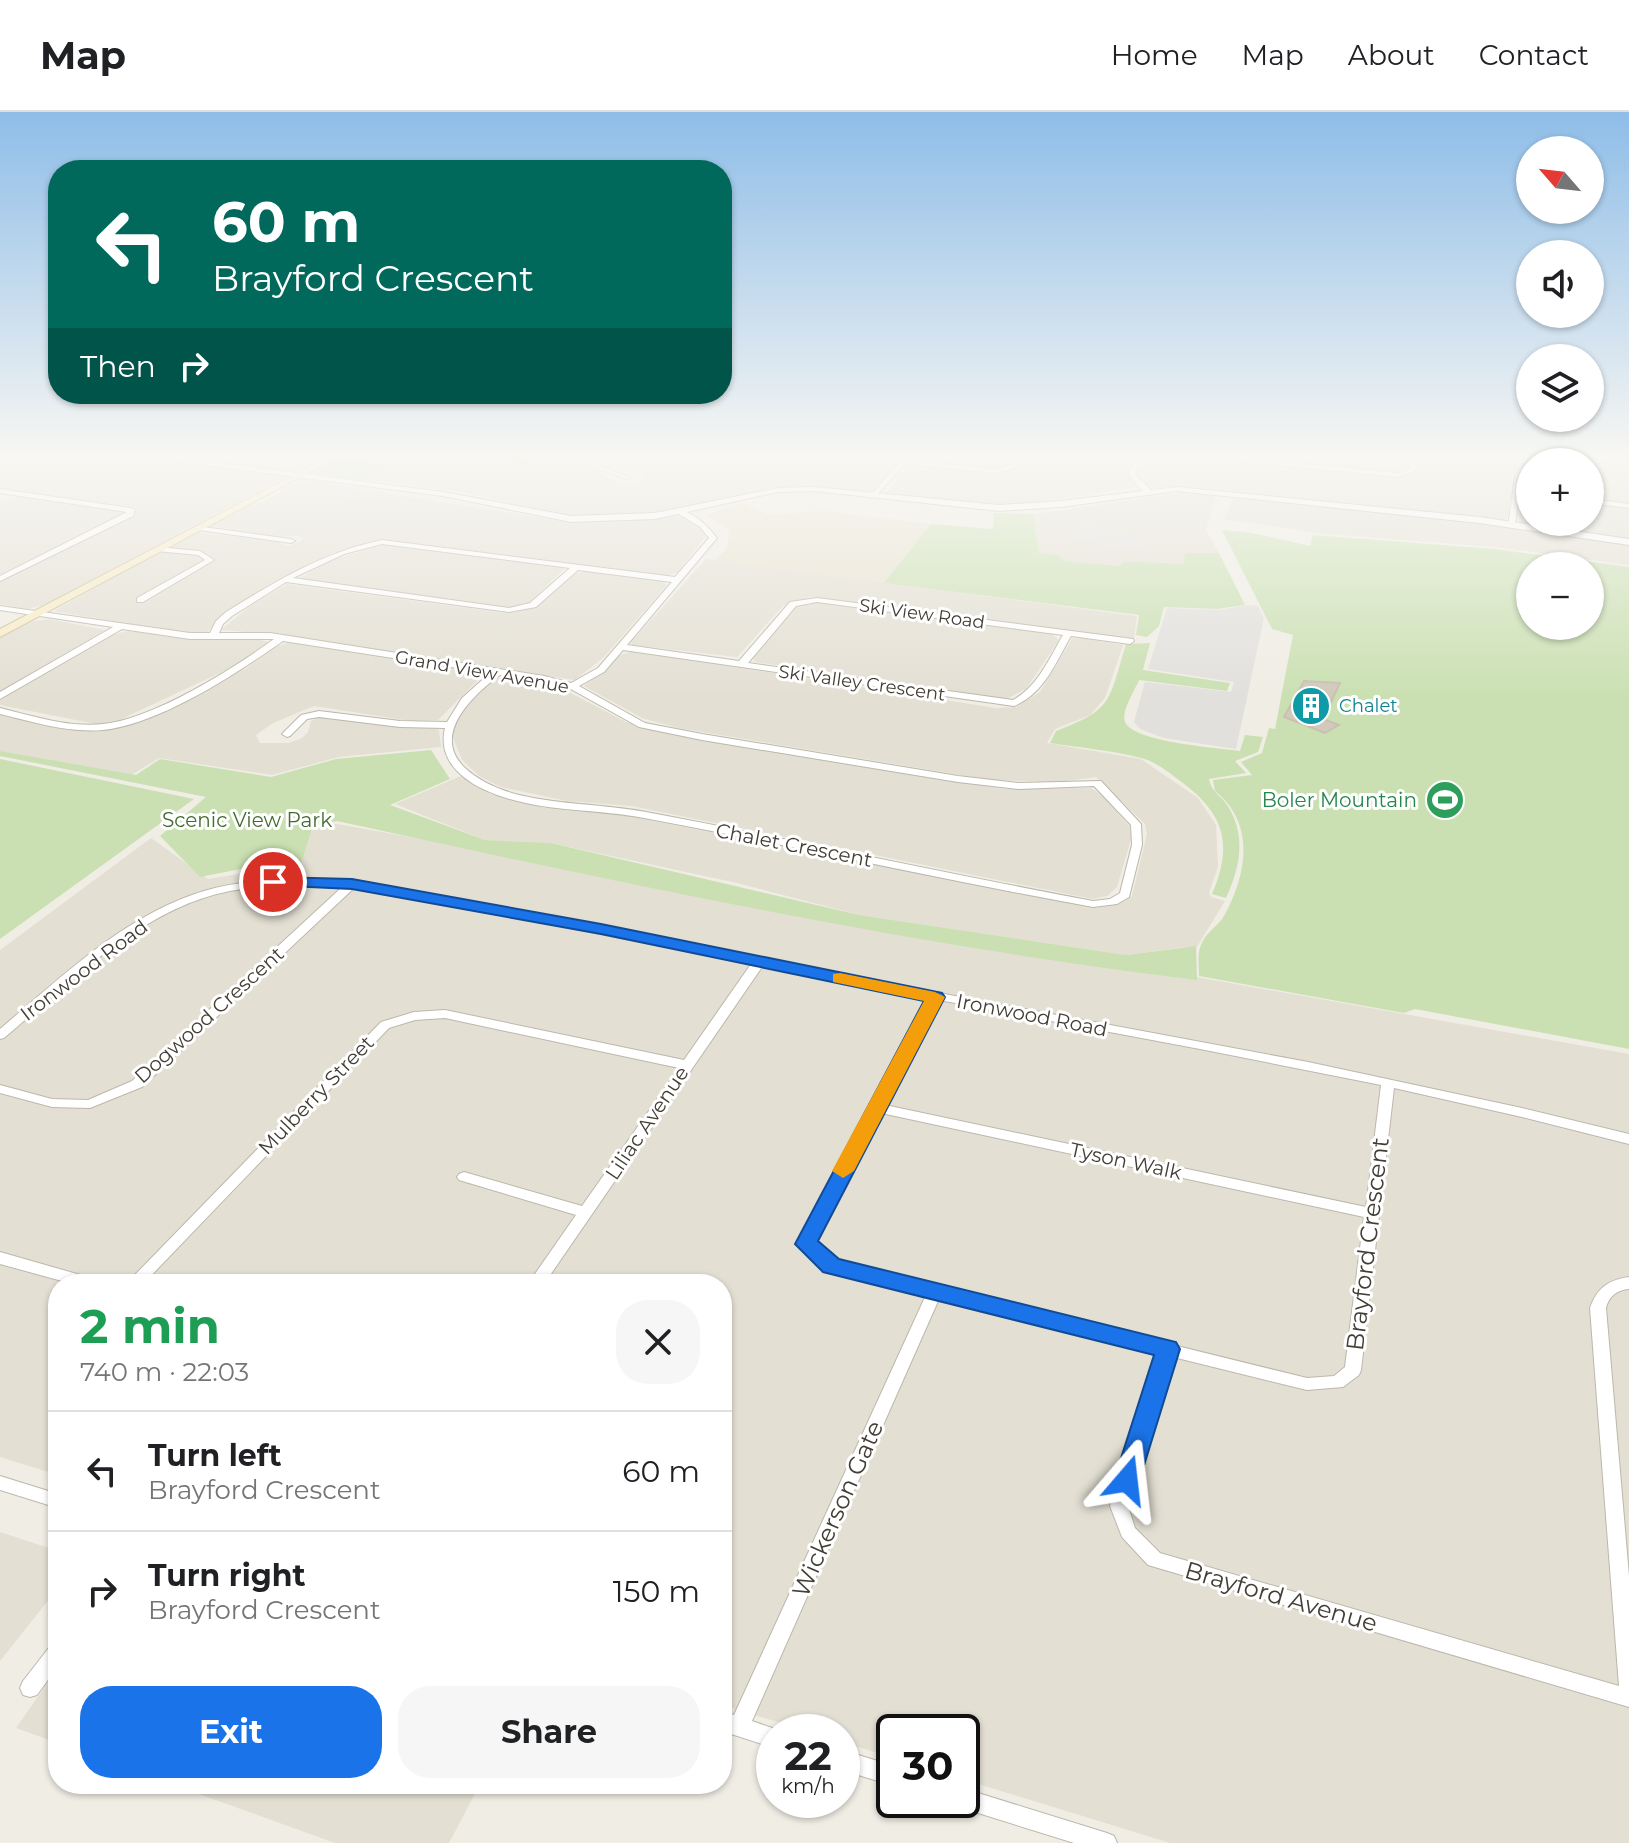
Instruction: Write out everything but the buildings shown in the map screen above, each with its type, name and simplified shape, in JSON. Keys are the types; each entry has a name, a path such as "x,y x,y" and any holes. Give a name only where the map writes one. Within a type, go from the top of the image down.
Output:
{"main road":[{"path":"0,634 185,536"}],"street":[{"path":"0,579 86,536"},
{"path":"254,536 291,541"},
{"path":"572,686 601,670 713,538 711,536"},
{"path":"1586,536 1629,542"},
{"path":"214,635 219,623 229,614 287,580 351,549 382,542 678,580"},
{"path":"140,600 210,560 200,553 160,549"},
{"path":"287,580 509,610 533,605 576,567"},
{"name":"Ski View Road","path":"741,665 789,608 802,601 817,600 1130,641"},
{"name":"Grand View Avenue","path":"0,608 119,627 281,638 498,672 572,686 642,725 958,779 1019,786 1097,783"},
{"path":"0,696 119,627"},
{"name":"Ski Valley Crescent","path":"620,647 1014,703 1030,696 1038,686 1068,633"},
{"path":"0,711 88,727 123,724 235,670 281,638"},
{"path":"287,734 304,717 319,714 400,724 449,725 464,703 498,672"},
{"name":"Chalet Crescent","path":"449,725 446,745 455,764 485,786 517,798 630,812 1093,904 1113,902 1125,895 1137,845 1136,824 1097,783"},
{"name":"Ironwood Road","path":"0,1035 131,930 168,911 222,889 273,882 352,884 601,929 935,997 1509,1107 1629,1139"},
{"name":"Dogwood Crescent","path":"0,1089 52,1103 90,1104 137,1084 352,884"},
{"name":"Liliac Avenue","path":"543,1274 759,962"},
{"name":"Brayford Crescent","path":"935,997 806,1244 831,1266 1307,1384 1337,1382 1353,1370 1388,1083"},
{"name":"Mulberry Street","path":"144,1274 385,1025 414,1016 445,1014 686,1065"},
{"name":"Tyson Walk","path":"878,1108 1373,1214"},
{"path":"464,1177 587,1213"},
{"path":"0,1258 57,1274"},
{"path":"1629,1283 1609,1288 1598,1308 1629,1686"},
{"name":"Wickerson Gate","path":"732,1722 935,1291"},
{"name":"Brayford Avenue","path":"1168,1349 1119,1506 1128,1532 1154,1559 1629,1698"},
{"path":"0,1483 48,1498"},
{"path":"30,1688 48,1664"},
{"path":"732,1724 756,1732"},
{"path":"980,1804 1107,1843"}],"shaded area":[{"path":"0,536 81,536 0,576"},
{"path":"88,536 174,536 44,605 28,609 0,604 0,581"},
{"path":"187,536 230,536 271,540 288,546 303,538 272,536 705,537 677,573 661,576 396,541 368,542 292,574 223,615 206,633 175,632 54,611"},
{"path":"729,536 922,536 884,583 715,560 727,548"},
{"path":"1036,536 1209,536 1219,553 1186,553 1184,564 1124,561 1120,566 1065,561 1057,555 1039,553"},
{"path":"1072,536 1147,538 1142,547 1132,549 1069,541"},
{"path":"1347,536 1573,536 1629,544 1629,565 1604,562 1604,552 1533,552"},
{"path":"1604,536 1604,536 1629,536 1629,540"},
{"path":"384,545 564,569 528,604 505,608 300,578 333,559"},
{"path":"706,559 1137,616 1134,639 811,597 783,606 737,657 632,645 631,642"},
{"path":"590,570 661,580 667,585 604,657 575,680 273,634 221,630 251,605 287,584 505,613 535,607 572,574"},
{"path":"818,602 1050,633 1059,640 1026,689 1006,699 755,662 753,657 795,606"},
{"path":"1258,606 1264,618 1236,749 1164,738 1140,729 1134,722 1145,682 1231,692 1234,682 1148,669 1167,608 1219,610"},
{"path":"49,619 105,630 0,691 0,638 30,622"},
{"path":"129,631 174,637 251,637 271,643 241,663 113,723 96,724 0,705 0,698 111,635"},
{"path":"1072,639 1123,645 1105,698 1090,715 1055,729 1047,743 1141,759 1198,798 1216,825 1218,867 1209,893 1211,897 1225,901 1195,950 1184,947 1126,955 859,915 737,883 551,843 485,840 395,804 461,776 490,794 521,803 618,814 1092,908 1116,905 1132,896 1147,834 1145,824 1096,777 1059,782 991,780 678,728 642,718 584,686 619,656 632,651 996,708 1016,707 1040,692"},
{"path":"291,642 473,670 481,677 438,720 404,720 314,706 273,723 256,735 260,743 289,743 302,738 308,732 311,721 321,716 433,727 439,730 441,747 339,757 272,775 159,758 131,775 0,751 0,715 83,731 128,726 247,668 275,647"},
{"path":"502,676 559,687 626,722 685,737 1004,789 1091,788 1102,795 1130,827 1131,839 1117,887 1107,896 1093,899 631,806 567,801 501,787 479,776 462,760 452,735 455,719 466,704 493,678"},
{"path":"337,824 1629,1054 1629,1843 1170,1843 980,1785 980,1714 876,1714 876,1752 860,1748 860,1714 756,1715 732,1708 732,1274 48,1274 48,1472 0,1457 0,950 151,838 208,879 301,864 313,826"},
{"path":"0,1532 48,1548 48,1601 0,1661"},
{"path":"48,1682 48,1739 16,1728"},
{"path":"199,1794 475,1794 449,1843 335,1843"}],"green space":[{"path":"922,536 1036,536 1039,553 1057,555 1065,561 1120,566 1124,561 1184,564 1185,553 1219,553 1245,605 1217,609 1164,607 1159,626 1147,637 1136,635 1139,615 884,583"},
{"name":"Boler Mountain","path":"1225,536 1264,536 1310,546 1313,536 1323,536 1516,552 1516,640 1604,640 1604,564 1629,567 1629,1049 1415,1009 1404,1013 1199,976 1200,948 1232,900 1244,850 1237,819 1215,791 1213,780 1252,775 1241,762 1262,753 1269,728 1275,729 1293,635 1272,629"},
{"path":"1150,643 1143,670 1230,683 1227,691 1139,680 1124,717 1131,729 1177,743 1240,751 1245,735 1263,737 1258,752 1235,761 1246,773 1209,779 1233,816 1239,840 1238,863 1226,898 1212,894 1222,860 1221,832 1216,819 1197,795 1168,772 1146,760 1050,743 1056,731 1089,716 1106,701 1126,644"},
{"name":"Scenic View Park","path":"431,750 450,779 390,805 485,840 551,843 859,915 1126,955 1196,946 1197,980 873,931 337,821 313,826 301,864 261,865 200,877 160,836 206,797 0,756 0,751 136,775 160,759 271,777 336,759"},
{"path":"0,759 194,799 0,939"}],"slow traffic":[{"path":"840,978 935,997 843,1171"}],"place":[{"name":"Chalet","path":"1311,706"},
{"name":"Boler Mountain","path":"1445,800"}],"route":[{"path":"273,882 352,884 601,929 935,997 806,1244 831,1266 1168,1349 1127,1480"}]}
